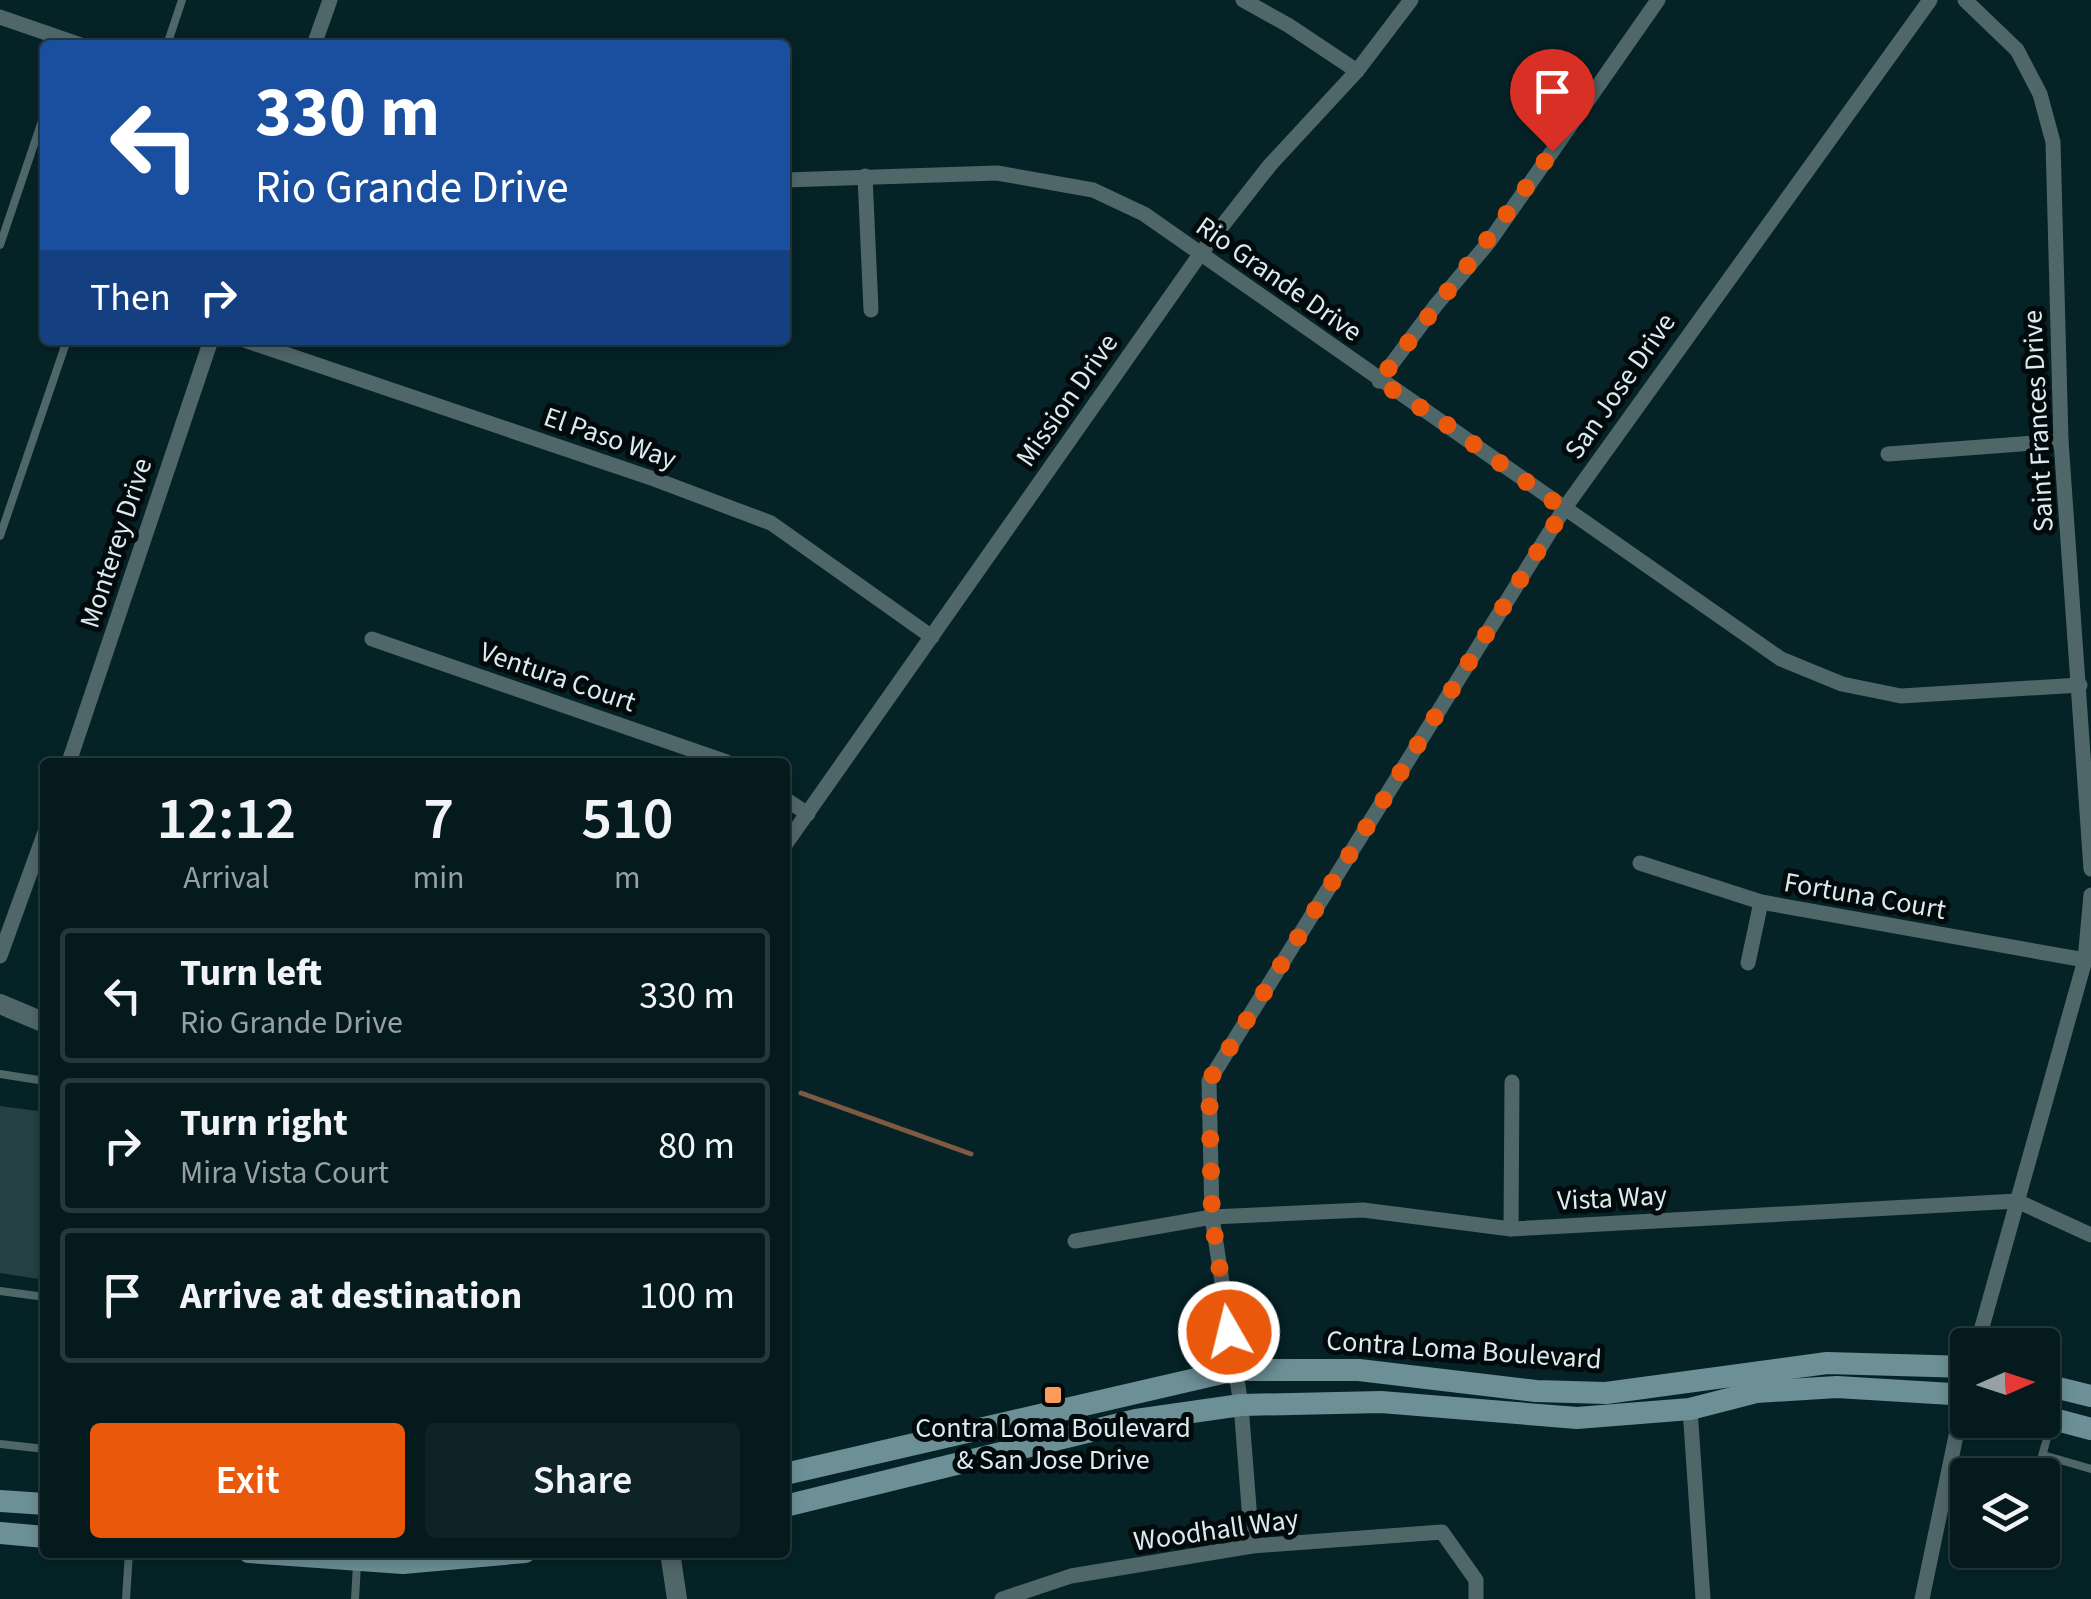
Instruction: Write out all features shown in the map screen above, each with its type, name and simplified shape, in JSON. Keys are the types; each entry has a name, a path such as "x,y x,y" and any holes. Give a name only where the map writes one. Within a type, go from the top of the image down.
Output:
{"main road":[{"name":"Contra Loma Boulevard","path":"790,1473 1234,1370 1359,1370 1536,1391 1606,1392 1827,1362 1950,1366"},
{"name":"Contra Loma Boulevard","path":"790,1505 1136,1420 1241,1405 1381,1402 1577,1418 1690,1409 1756,1392 1837,1387 1950,1389"},
{"path":"2060,1388 2091,1396"},
{"path":"2060,1421 2091,1430"},
{"path":"0,1501 40,1504"},
{"path":"0,1532 40,1536"},
{"path":"331,1558 403,1563 458,1558"}],"street":[{"path":"316,40 330,0"},
{"path":"1243,0 1357,72"},
{"name":"Mission Drive","path":"790,838 1201,253 1270,165 1357,72 1411,0"},
{"path":"1379,381 1489,242 1658,0"},
{"name":"San Jose Drive","path":"1252,1546 1241,1405 1212,1217 1209,1081 1564,509 1930,0"},
{"name":"Saint Frances Drive","path":"1965,0 2017,50 2040,94 2053,142 2061,441 2091,869"},
{"path":"0,17 61,40"},
{"name":"Rio Grande Drive","path":"790,180 998,172 1094,190 1144,214 1781,659 1842,684 1901,696 2080,686"},
{"path":"864,176 871,310"},
{"name":"Monterey Drive","path":"70,758 209,345"},
{"name":"El Paso Way","path":"259,345 654,479 771,524 932,637"},
{"path":"1888,454 2061,441"},
{"name":"Ventura Court","path":"372,639 715,758"},
{"path":"790,802 808,814"},
{"path":"0,956 40,846"},
{"name":"Fortuna Court","path":"1640,863 1761,902 2086,960"},
{"path":"1982,1328 2086,960 2091,895"},
{"path":"1748,963 1761,902"},
{"path":"0,1004 40,1022"},
{"path":"1511,1229 1512,1082"},
{"path":"2016,1201 2091,1235"},
{"name":"Vista Way","path":"1075,1241 1212,1217 1363,1210 1511,1229 2016,1201"},
{"path":"1686,1379 1703,1599"},
{"path":"1922,1599 1954,1438"},
{"name":"Woodhall Way","path":"1002,1599 1071,1576 1252,1546 1442,1532 1476,1580 1476,1599"},
{"path":"671,1558 677,1599"}],"lane":[{"path":"169,40 182,0"},
{"path":"0,245 40,127"},
{"path":"0,536 65,345"},
{"path":"0,1074 40,1080"},
{"path":"0,1291 40,1296"},
{"path":"2042,1458 2045,1438"},
{"path":"0,1444 40,1448"},
{"path":"2043,1455 2091,1469"},
{"path":"1942,1490 1950,1492"},
{"path":"126,1599 129,1558"},
{"path":"355,1599 358,1560"}],"building":[{"path":"0,1106 40,1111 40,1279 0,1273"}],"waterway":[{"path":"801,1093 971,1154"}],"place":[{"name":"Contra Loma Boulevard & San Jose Drive","path":"1053,1395"}],"route":[{"path":"1229,1332 1212,1217 1209,1081 1564,509 1379,381 1489,242 1552,151"}]}
